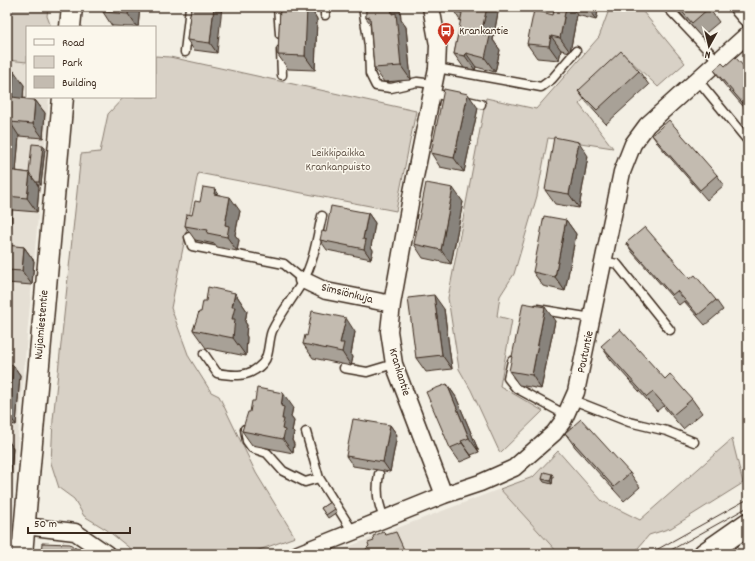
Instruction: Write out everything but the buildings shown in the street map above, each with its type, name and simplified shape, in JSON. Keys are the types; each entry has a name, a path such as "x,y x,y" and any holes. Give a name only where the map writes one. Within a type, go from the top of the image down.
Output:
{"main road":[{"path":"741,7 748,15"},
{"path":"706,554 748,524"}],"street":[{"path":"70,26 72,7"},
{"name":"Krankantie","path":"431,7 438,45 438,68 392,304 389,331 394,364 444,495"},
{"name":"Poutuntie","path":"298,554 444,495 480,483 514,468 554,433 566,415 573,400 581,374 622,172 632,144 647,125 748,34"},
{"name":"Nuijamiestentie","path":"19,543 63,98"},
{"name":"Simsiönkuja","path":"303,280 326,291 392,304"},
{"path":"19,543 75,532 108,554"}],"lane":[{"path":"185,52 190,7"},
{"path":"278,7 282,75"},
{"path":"363,7 369,51 370,74 376,86 381,83 391,88 417,82 433,89 481,104"},
{"path":"667,7 718,61"},
{"path":"369,51 379,55"},
{"path":"438,68 541,87 552,79 576,51"},
{"path":"697,79 748,141"},
{"path":"204,354 217,373 238,377 256,369 263,363 267,355 272,332 303,280 311,261 322,216"},
{"path":"189,237 192,246 284,264 303,280"},
{"path":"604,261 617,264 670,330"},
{"path":"529,310 535,308 592,318"},
{"path":"513,356 508,378 516,388 566,415"},
{"path":"344,368 367,372 394,364"},
{"path":"573,400 629,422 666,431 694,442"},
{"path":"245,429 247,441 252,448 267,453 283,471 305,482 319,478"},
{"path":"306,432 319,478 354,532"},
{"path":"379,474 377,487 379,506 385,519"}],"shaded area":[{"path":"7,60 26,62 26,98 49,98 7,554"},
{"path":"500,489 559,554 329,554"}],"green space":[{"path":"7,7 48,7 47,16 51,26 26,26 26,62 7,60"},
{"path":"610,7 639,7 685,63 658,87 627,57 579,104 613,148 548,138 537,196 514,274 500,296 497,316 512,320 500,386 543,411 500,453 471,390 459,369 448,298 486,98 536,109 599,37"},
{"name":"Leikkipaikka Krankanpuisto","path":"156,56 170,57 416,111 396,211 198,173 171,308 189,357 211,392 219,396 256,473 295,537 248,554 137,554 107,530 84,516 74,499 59,488 51,463 53,420 81,154 100,152 108,114 123,98 156,98"},
{"path":"732,439 743,483 671,528 649,535 633,554 559,554 500,489 533,477 558,451 602,501 640,520"}],"tram line":[{"path":"649,554 748,499"},
{"path":"664,554 748,507"}],"place":[{"name":"Krankantie","path":"446,46"}]}
